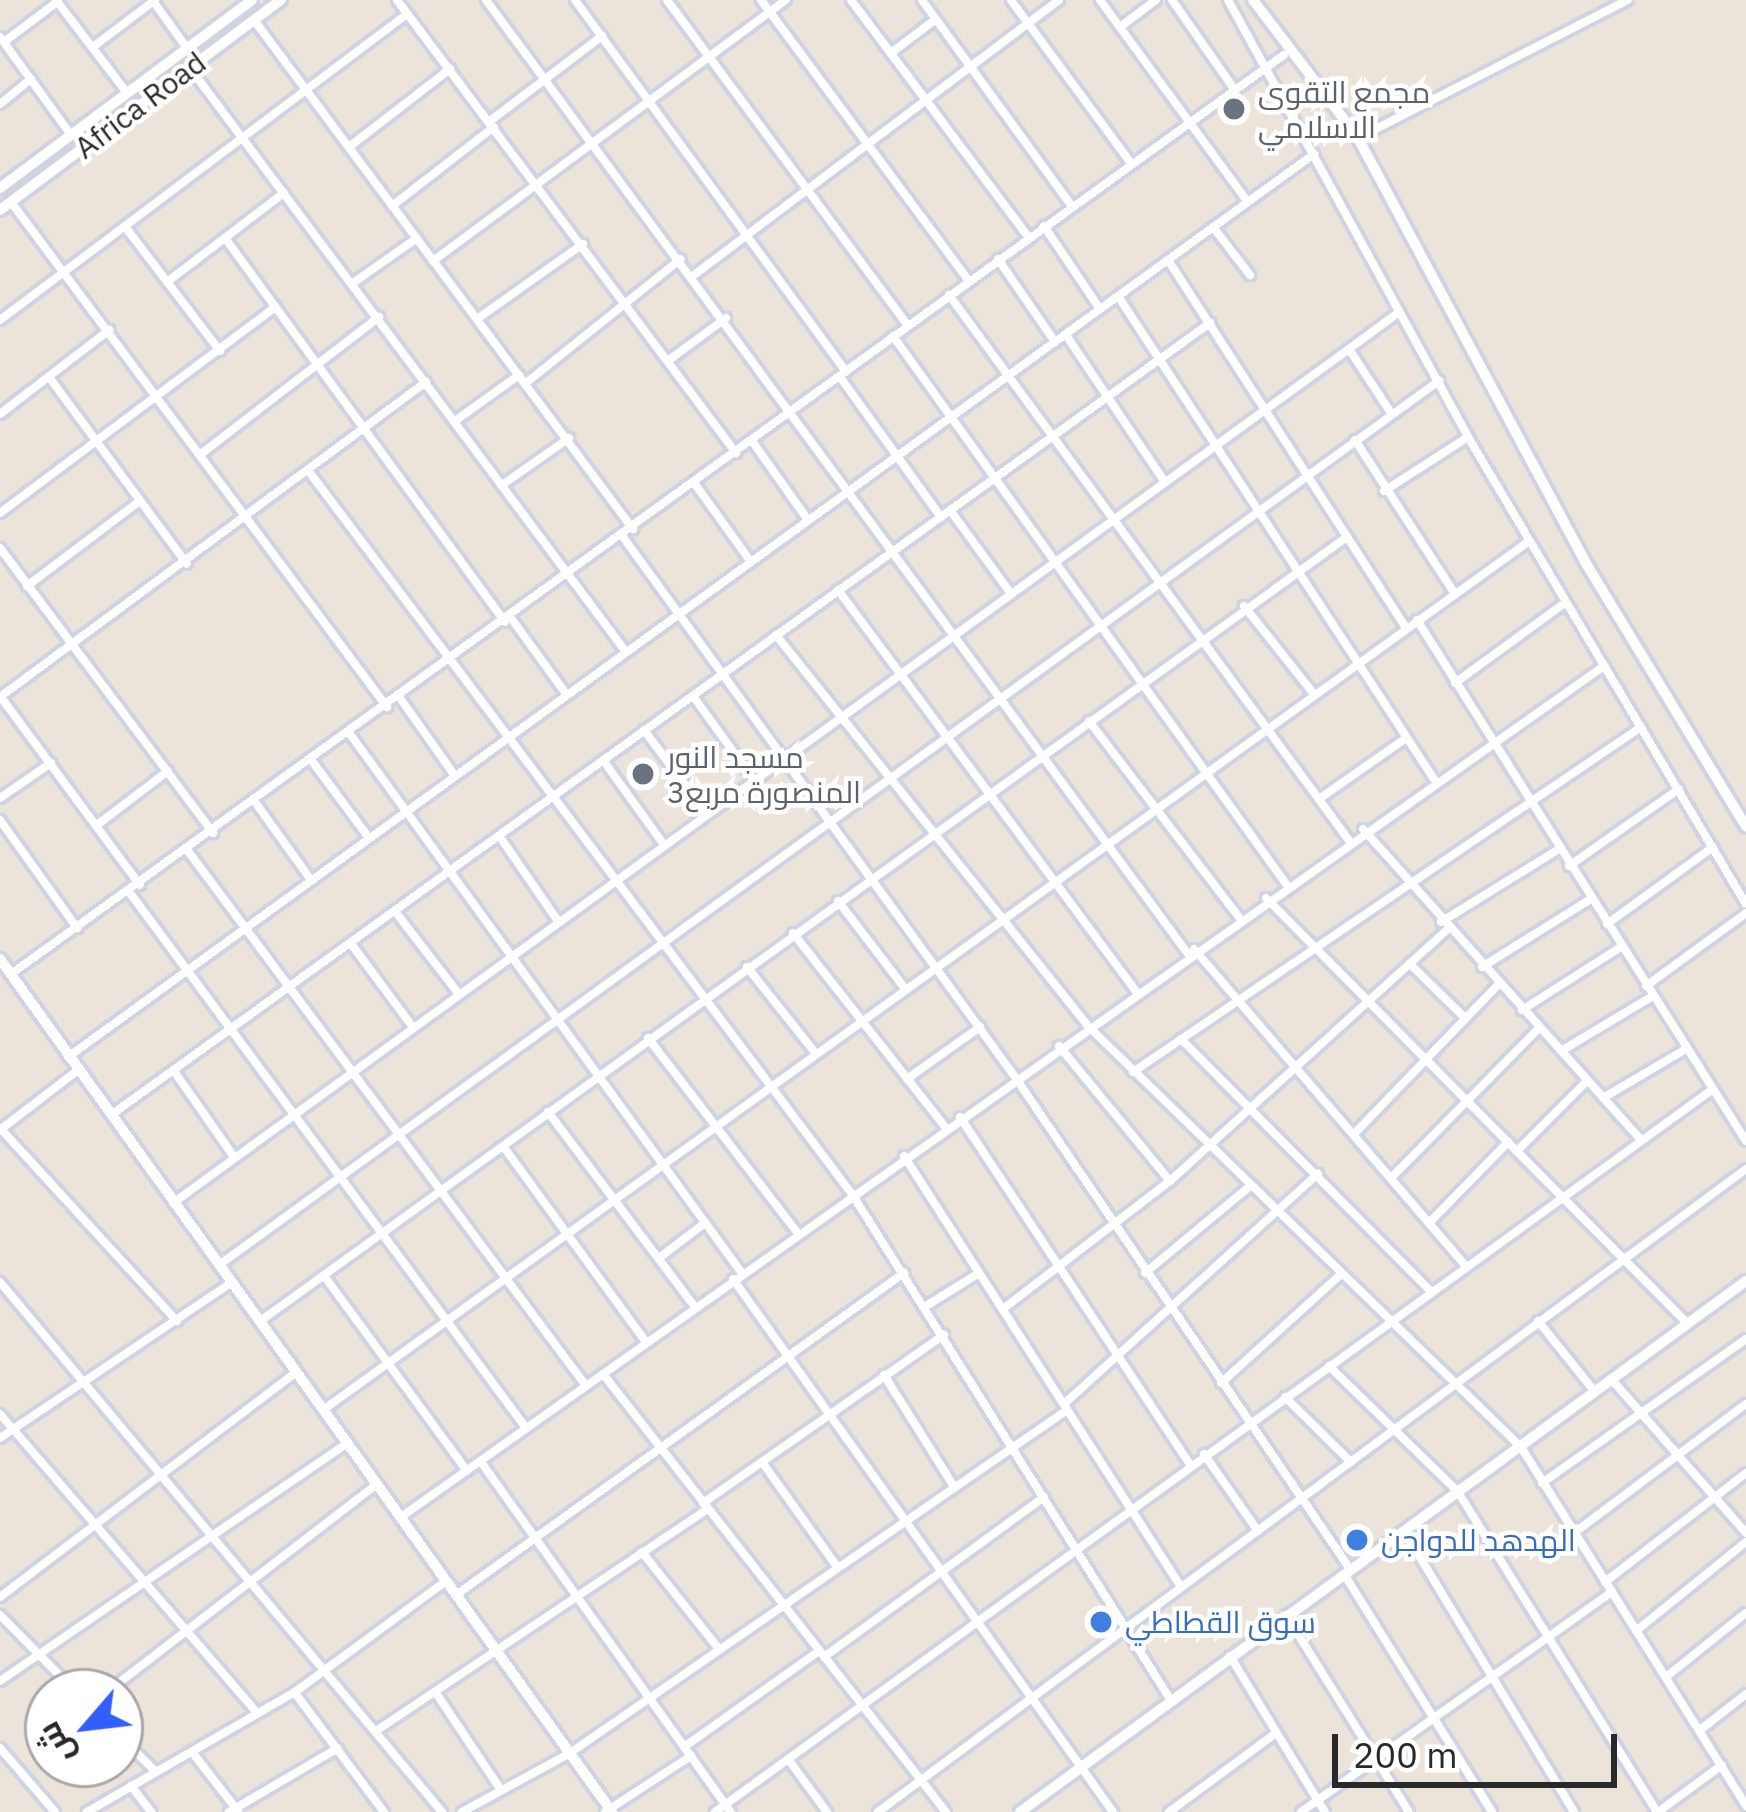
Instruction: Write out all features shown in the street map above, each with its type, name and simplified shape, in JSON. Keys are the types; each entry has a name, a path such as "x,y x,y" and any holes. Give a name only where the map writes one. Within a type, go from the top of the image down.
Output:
{"street":[{"path":"93,47 154,0 244,139 626,652"},
{"name":"Africa Road","path":"5,206 280,0"},
{"path":"397,0 736,453"},
{"path":"486,0 726,318 1191,952 1297,1066 1466,1266"},
{"path":"577,0 747,234 940,517"},
{"path":"667,0 908,326"},
{"path":"761,0 969,281"},
{"path":"434,261 786,0"},
{"path":"851,0 1028,237"},
{"path":"922,0 1071,205"},
{"path":"1011,0 1130,162"},
{"path":"694,275 1059,0"},
{"path":"1100,0 1248,202"},
{"path":"1120,27 1156,0"},
{"path":"1172,0 1232,86"},
{"path":"1228,0 1528,542 1746,904"},
{"path":"1253,0 1284,55 1358,138 1598,584 1746,826"},
{"path":"1358,138 1628,0"},
{"path":"71,134 2,40 57,1 127,93"},
{"name":"Africa Road","path":"0,188 244,2"},
{"path":"0,320 407,14"},
{"path":"891,53 936,19"},
{"path":"254,20 634,529"},
{"path":"392,206 602,36"},
{"path":"11,974 634,529 1232,86 1284,55"},
{"path":"349,147 450,69"},
{"path":"0,104 32,80"},
{"path":"68,1057 1314,154"},
{"path":"166,282 284,193"},
{"path":"5,206 162,396 245,520 387,707"},
{"path":"1044,225 1100,309"},
{"path":"1213,227 1250,275"},
{"path":"125,228 220,351"},
{"path":"225,238 363,429 567,694"},
{"path":"353,283 416,238"},
{"path":"477,319 583,244"},
{"path":"454,421 523,379 681,259"},
{"path":"998,259 1055,342"},
{"path":"1168,260 1406,628"},
{"path":"949,295 1348,839"},
{"path":"1118,296 1434,779"},
{"path":"0,513 95,434 162,396 275,307"},
{"path":"172,1204 1109,518 1399,312"},
{"path":"200,454 379,317"},
{"path":"668,360 726,318"},
{"path":"111,1116 291,991 1210,323"},
{"path":"0,414 109,330"},
{"path":"1066,334 1164,481"},
{"path":"893,336 1050,562 1286,884"},
{"path":"1349,349 1391,413"},
{"path":"50,377 187,564"},
{"path":"218,1266 1153,578 1439,381"},
{"path":"140,885 0,696 187,564 426,382"},
{"path":"1384,490 1468,436"},
{"path":"502,485 569,438"},
{"path":"1355,440 1455,594"},
{"path":"752,441 808,520"},
{"path":"310,473 453,660 657,943 852,1194 1170,1699"},
{"path":"695,484 751,562"},
{"path":"27,586 140,501"},
{"path":"950,510 1009,591"},
{"path":"623,537 980,1027 1144,1273 1305,1496 1492,1812"},
{"path":"258,1322 1044,756 1198,638 1347,537"},
{"path":"322,1410 813,1050 1528,542"},
{"path":"0,548 213,832"},
{"path":"838,590 1136,991"},
{"path":"1455,683 1566,602"},
{"path":"1244,606 1314,694"},
{"path":"1417,620 1746,1141"},
{"path":"776,635 1087,1025 1339,1276 1521,1447 1746,1806"},
{"path":"401,1517 1348,839 1604,666"},
{"path":"693,696 753,779"},
{"path":"400,698 455,776"},
{"path":"1089,721 1239,917"},
{"path":"1133,1072 1405,878 1641,727"},
{"path":"644,730 706,813"},
{"path":"350,734 706,1222 905,1523 1030,1702 1114,1812"},
{"path":"1319,799 1406,738"},
{"path":"603,760 664,844"},
{"path":"312,761 369,838"},
{"path":"0,798 51,763"},
{"path":"97,825 168,771"},
{"path":"1569,866 1679,789"},
{"path":"255,802 310,880"},
{"path":"0,820 77,928"},
{"path":"1363,829 1444,926 1640,1139"},
{"path":"500,837 558,921"},
{"path":"1606,924 1713,847"},
{"path":"1003,1309 1170,1181 1410,964 1444,926 1559,849"},
{"path":"188,851 444,1189 586,1386"},
{"path":"130,893 335,1177 526,1428"},
{"path":"1265,898 1688,1324"},
{"path":"1482,968 1591,899"},
{"path":"838,901 903,986"},
{"path":"1646,986 1746,913"},
{"path":"397,914 458,994"},
{"path":"793,934 944,1127"},
{"path":"352,945 412,1026"},
{"path":"1522,1010 1621,946"},
{"path":"0,959 609,1811 1044,1497"},
{"path":"1410,964 1466,1019"},
{"path":"747,966 813,1050"},
{"path":"1355,1133 1498,985"},
{"path":"1561,1051 1653,996"},
{"path":"907,1079 980,1027"},
{"path":"1391,1177 1538,1028"},
{"path":"648,1039 797,1232"},
{"path":"1181,1040 1431,1292"},
{"path":"1059,1046 1170,1181"},
{"path":"1604,1098 1686,1049"},
{"path":"77,1071 0,1129 177,1321"},
{"path":"174,1071 234,1157"},
{"path":"1517,1151 1587,1081"},
{"path":"716,1812 729,1808 788,1759 1204,1454 1713,1089"},
{"path":"548,1112 694,1306"},
{"path":"960,1117 1190,1465"},
{"path":"1430,1222 1508,1142"},
{"path":"503,1146 646,1342"},
{"path":"904,1156 1181,1587"},
{"path":"878,1812 1746,1168"},
{"path":"462,1812 570,1753 1015,1448 1174,1314 1280,1216 1318,1174"},
{"path":"1144,1273 1250,1186"},
{"path":"659,1258 706,1222"},
{"path":"456,1594 904,1273"},
{"path":"926,1306 979,1273"},
{"path":"1221,1383 1339,1276"},
{"path":"325,1277 467,1471"},
{"path":"1020,1812 1746,1281"},
{"path":"0,1282 332,1667 442,1812"},
{"path":"0,1438 231,1283"},
{"path":"1538,1321 1596,1394"},
{"path":"380,1729 642,1552 944,1335"},
{"path":"1542,1484 1746,1340"},
{"path":"1329,1366 1458,1492 1658,1812 1722,1765"},
{"path":"0,1597 295,1373"},
{"path":"603,1374 946,1812"},
{"path":"884,1375 955,1488"},
{"path":"1613,1381 1746,1538 1636,1631"},
{"path":"1285,1397 1351,1462"},
{"path":"1574,1533 1746,1404"},
{"path":"0,1414 192,1630 257,1713"},
{"path":"0,1681 214,1529 347,1442"},
{"path":"1204,1454 1258,1532"},
{"path":"481,1461 729,1808"},
{"path":"762,1462 838,1568"},
{"path":"1605,1582 1746,1473"},
{"path":"140,1668 377,1484"},
{"path":"1403,1531 1574,1812"},
{"path":"642,1552 718,1648"},
{"path":"144,1778 295,1692 446,1581"},
{"path":"1301,1812 1612,1592"},
{"path":"1666,1677 1746,1613"},
{"path":"0,1615 52,1668"},
{"path":"1286,1615 1409,1812"},
{"path":"1230,1656 1325,1812"},
{"path":"295,1692 384,1812"},
{"path":"436,1694 502,1790"},
{"path":"1700,1730 1746,1694"},
{"path":"1169,1812 1276,1733"},
{"path":"0,1748 55,1812"},
{"path":"192,1752 235,1811 338,1748"},
{"path":"788,1759 827,1812"},
{"path":"144,1761 155,1772"},
{"path":"87,1812 128,1788"},
{"path":"133,1788 152,1812"}],"place":[{"name":"مجمع التقوى الاسلامي","path":"1234,109"},
{"name":"مسجد النور المنصورة مربع3","path":"643,774"},
{"name":"الهدهد للدواجن","path":"1357,1540"},
{"name":"سوق القطاطي","path":"1101,1622"}]}
